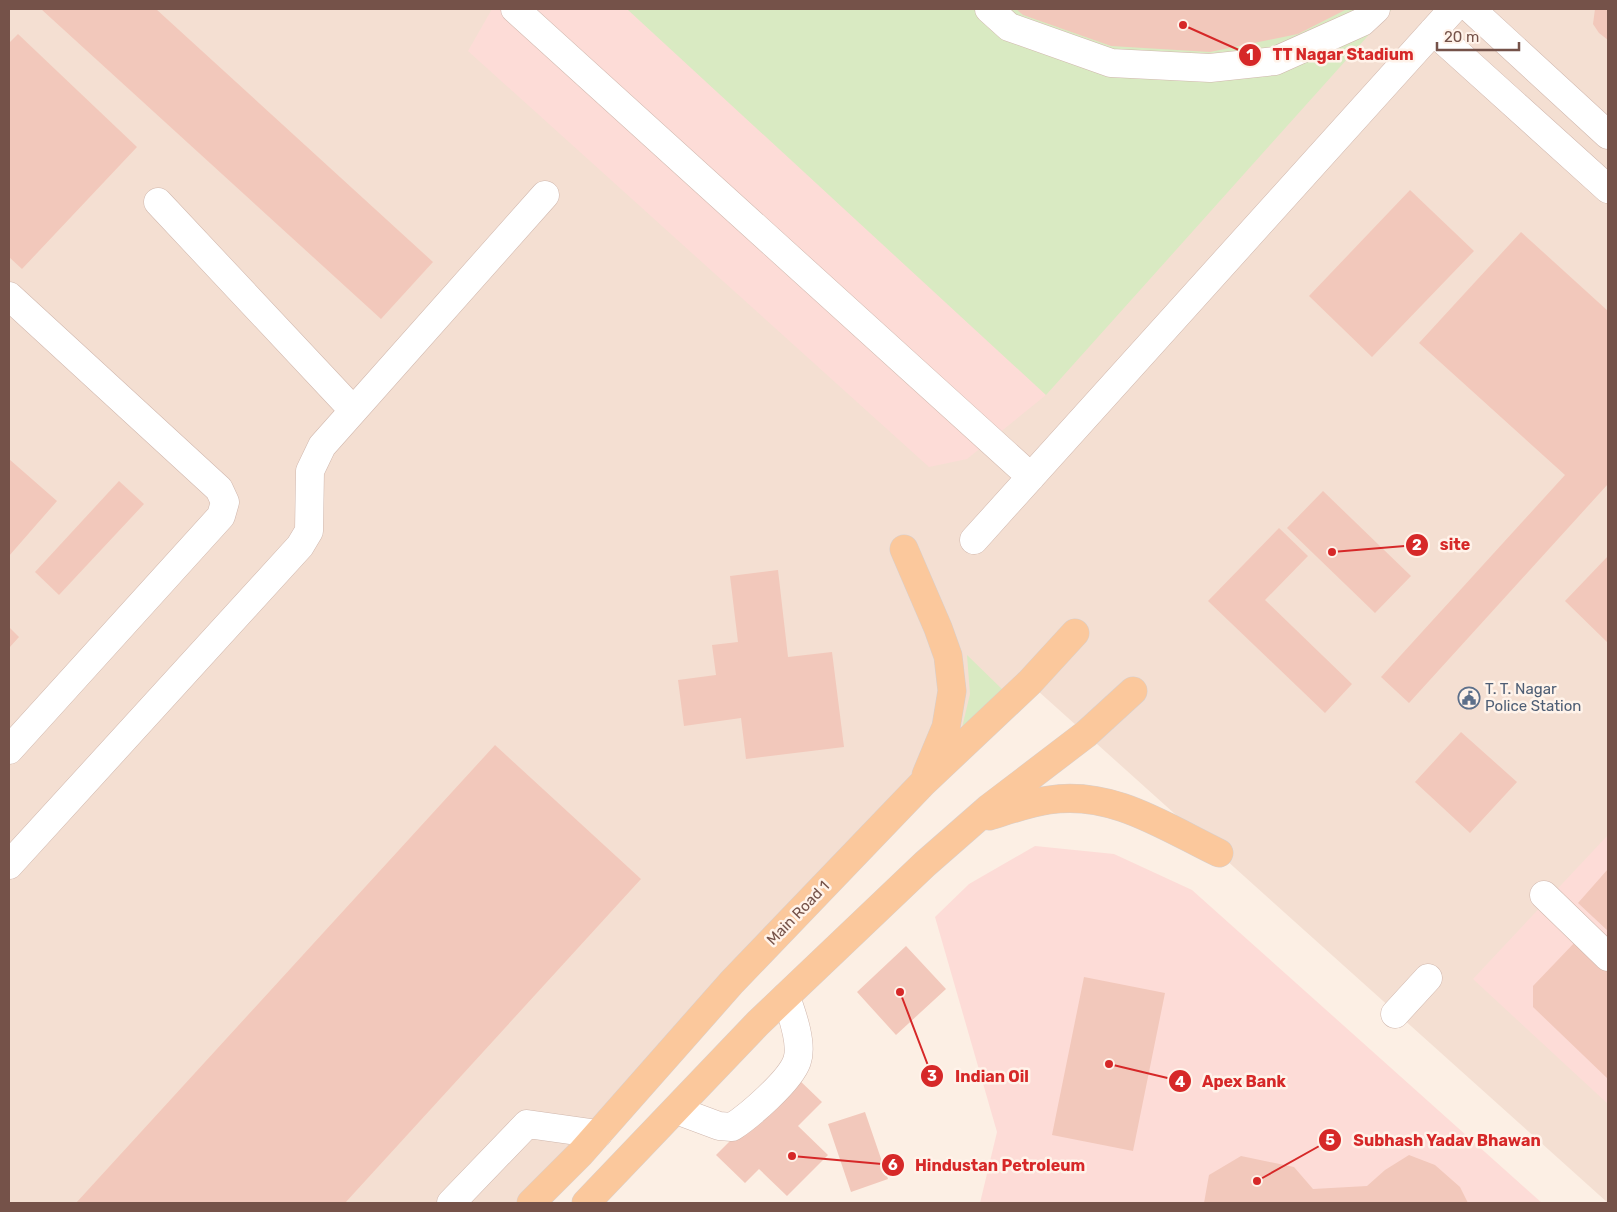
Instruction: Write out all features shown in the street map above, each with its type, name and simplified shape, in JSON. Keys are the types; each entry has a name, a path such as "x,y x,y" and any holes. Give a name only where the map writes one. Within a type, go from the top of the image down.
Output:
{"main road":[{"path":"904,549 948,656 952,691 946,727 923,783"},
{"name":"Main Road 1","path":"532,1203 598,1134 732,982 923,783 1030,682 1075,633"},
{"path":"586,1203 758,1023 925,864 989,808 1086,734 1133,691"},
{"path":"976,820 1030,803 1092,799 1123,806 1151,818 1219,853"}],"street":[{"path":"515,9 1031,477"},
{"path":"989,9 1008,28 1111,63 1210,68 1275,61 1362,22 1376,9"},
{"path":"974,540 1453,9"},
{"path":"1472,9 1608,136"},
{"path":"1433,31 1608,189"},
{"path":"9,865 300,546 309,530 310,471 322,446 545,195"},
{"path":"158,202 353,410"},
{"path":"9,296 219,489 224,502 222,516 9,750"},
{"path":"1544,895 1608,957"},
{"path":"1395,1014 1428,978"},
{"path":"676,1110 719,1126 732,1127 749,1115 789,1075 797,1060 798,1038 786,997"},
{"path":"451,1203 527,1124 598,1134"}],"shaded area":[{"path":"9,9 1608,9 1608,1203 1028,682 529,1203 9,1203"},
{"path":"492,9 627,9 1046,395 967,459 929,467 468,51"},
{"path":"1608,835 1608,1104 1473,979"},
{"path":"1035,846 1114,854 1192,890 1542,1203 980,1203 997,1132 935,917 969,884"}],"green space":[{"path":"627,9 1392,9 1046,395"},
{"path":"967,655 1005,692 961,732 970,694"}],"building":[{"path":"41,9 156,9 433,262 381,319"},
{"path":"1016,9 1347,9 1298,34 1210,52 1111,46 1023,15"},
{"path":"1595,9 1608,9 1608,40 1599,33 1593,24"},
{"path":"18,34 137,147 22,269 9,257 9,43"},
{"path":"1410,190 1474,251 1372,357 1309,296"},
{"path":"1521,232 1608,311 1608,484 1409,703 1381,677 1565,475 1419,343"},
{"path":"9,459 57,501 9,556"},
{"path":"119,481 144,504 59,595 35,572"},
{"path":"1323,491 1411,576 1375,613 1287,528"},
{"path":"1279,528 1308,556 1265,600 1352,684 1325,713 1208,601"},
{"path":"1608,556 1608,642 1607,642 1565,601"},
{"path":"778,570 788,657 832,652 844,747 746,759 741,718 684,726 678,680 716,675 712,645 738,642 730,576"},
{"path":"9,627 19,637 9,648"},
{"path":"1461,732 1517,782 1470,833 1415,782"},
{"path":"495,745 641,879 345,1203 76,1203"},
{"path":"1608,869 1608,931 1578,903"},
{"path":"1577,940 1608,969 1608,1079 1533,1007 1533,986"},
{"path":"906,946 946,989 896,1035 857,992"},
{"path":"1084,977 1165,993 1133,1151 1052,1135"},
{"path":"795,1076 822,1102 798,1126 828,1155 787,1196 759,1169 745,1183 716,1155"},
{"path":"865,1112 888,1179 851,1192 828,1124"},
{"path":"1409,1155 1435,1165 1460,1187 1468,1203 1204,1203 1209,1175 1241,1156 1294,1167 1313,1189 1367,1186 1385,1170"}],"place":[{"name":"TT Nagar Stadium","path":"1183,25"},
{"name":"site","path":"1332,552"},
{"name":"T. T. Nagar Police Station","path":"1469,698"},
{"name":"Indian Oil","path":"900,992"},
{"name":"Apex Bank","path":"1109,1064"},
{"name":"Hindustan Petroleum","path":"792,1156"},
{"name":"Subhash Yadav Bhawan","path":"1257,1181"}]}
